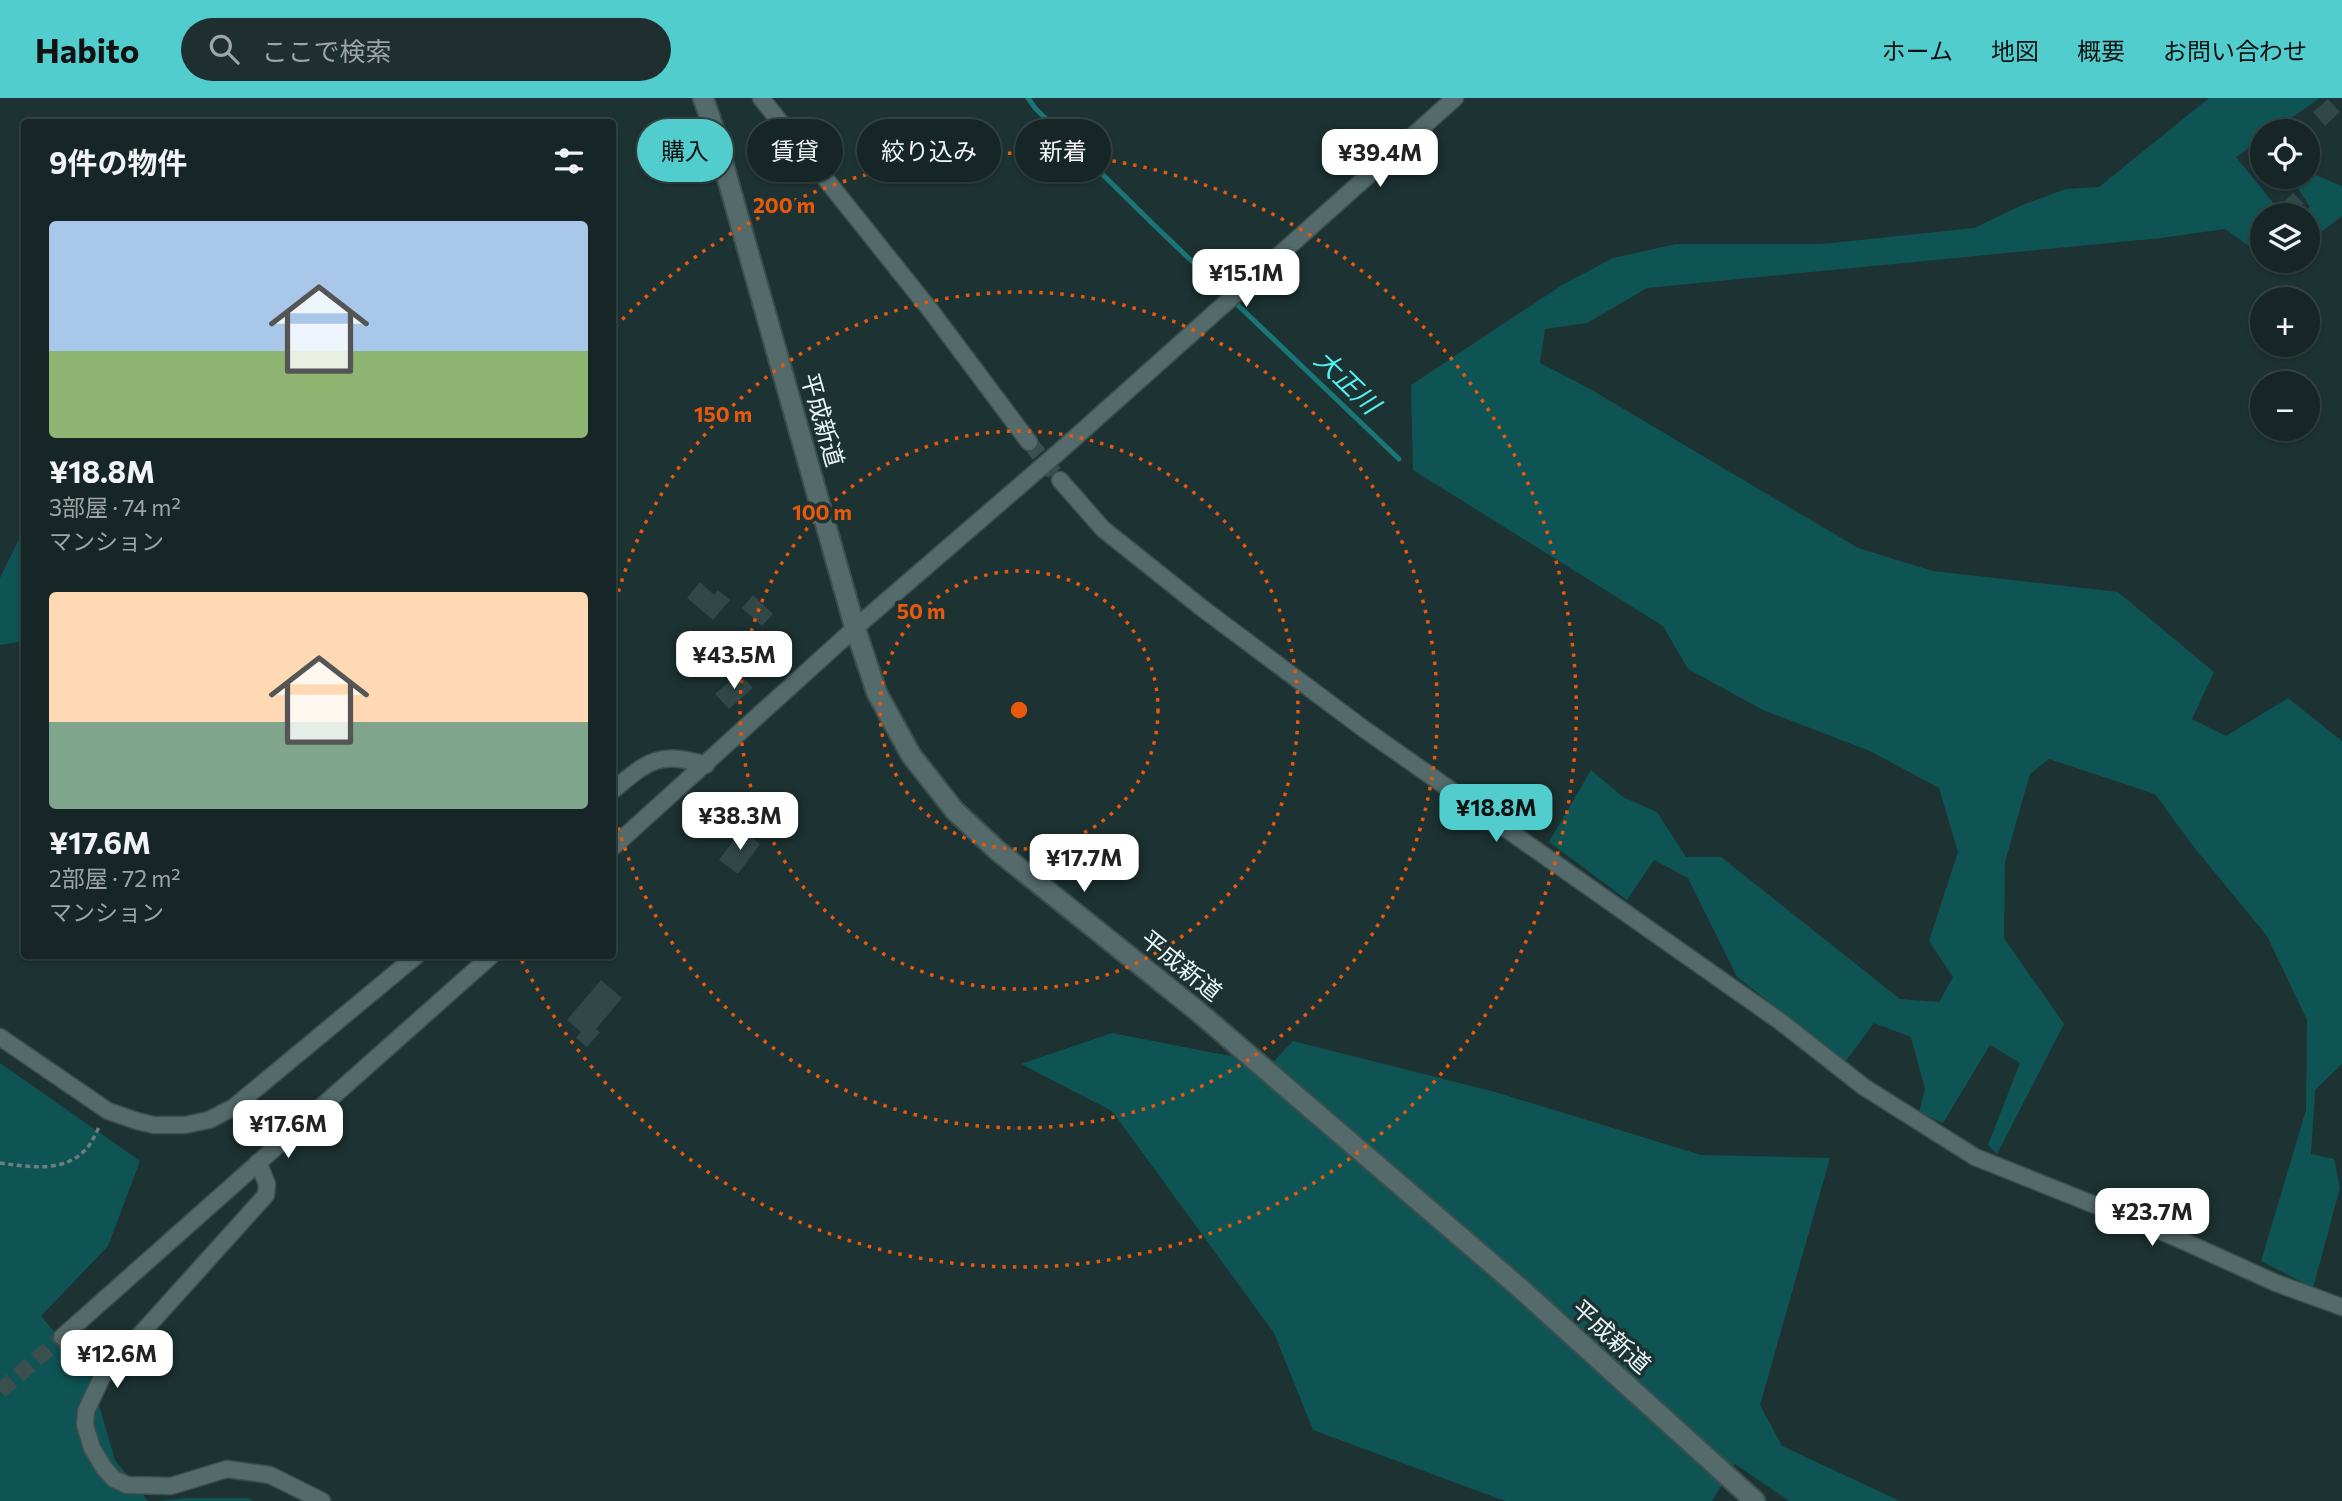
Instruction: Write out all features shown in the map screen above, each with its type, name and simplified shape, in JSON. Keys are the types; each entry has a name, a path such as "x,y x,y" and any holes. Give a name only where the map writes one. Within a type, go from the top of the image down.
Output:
{"street":[{"name":"平成新道","path":"703,98 855,628 877,693 911,755 955,811 998,850 1195,1009 1520,1288 1755,1501"},
{"path":"761,98 922,300 1029,442"},
{"path":"616,844 855,628 1060,451 1455,98"},
{"path":"1060,480 1103,529 1202,608 1364,729 1770,1014 1864,1087 1975,1157 2170,1235 2276,1283 2342,1307"},
{"path":"616,788 656,759 681,757 706,765"},
{"path":"0,1037 108,1111 154,1125 185,1125 209,1120 234,1107 412,959"},
{"path":"62,1336 488,959"},
{"path":"258,1162 267,1184 266,1195 102,1377 86,1412 87,1436 104,1468 114,1479 127,1485 171,1486 227,1469 270,1475 322,1501"}],"path":[{"path":"0,1163 41,1166 67,1164 87,1149 108,1111"}],"shaded area":[{"path":"2209,98 2320,98 2289,119 2250,119 2250,147 2236,157 2250,174 2250,189 2262,189 2273,203 2250,203 2250,247 2225,229 2161,238 1647,288 1587,323 1545,329 1540,363 1590,389 1858,548 1933,571 2118,592 2214,672 2192,719 2226,736 2288,698 2342,741 2342,1064 2315,1090 2311,1154 2334,1159 2340,1188 2313,1288 2261,1261 2306,1110 2307,1020 2267,936 2193,846 2155,794 2049,759 2030,774 2005,862 2004,938 2064,1024 1997,1154 1988,1145 2020,1063 1990,1045 1943,1123 1919,1112 1925,1089 1911,1037 1874,1023 1845,1062 1737,977 1688,878 1654,860 1627,900 1549,842 1591,770 1623,797 1657,812 1686,857 1721,857 1900,999 1939,1002 1953,977 1929,941 1958,852 1939,788 1870,751 1763,710 1688,669 1663,626 1413,470 1411,385 1562,285 1613,258 1676,244 1822,244 1974,228 2020,206 2066,189 2099,187"},
{"path":"2320,177 2342,186 2342,216 2320,233 2320,203 2307,203 2298,189 2320,189"},
{"path":"21,535 21,642 0,645 0,578"},
{"path":"1112,1033 1271,1064 1293,1041 1495,1092 1701,1155 1830,1158 1760,1405 1782,1446 1900,1501 1789,1501 1735,1464 1712,1501 1505,1501 1313,1430 1274,1333 1112,1111 1021,1064"},
{"path":"0,1063 140,1161 108,1246 41,1316 90,1375 115,1460 148,1501 0,1501"},
{"path":"248,1498 253,1501 158,1501"}],"building":[{"path":"2328,99 2340,112 2325,126 2313,112"},
{"path":"2293,193 2303,203 2283,203"},
{"path":"700,582 714,595 718,590 730,600 713,620 687,598"},
{"path":"753,595 773,614 762,626 742,608"},
{"path":"739,673 753,688 729,709 715,694"},
{"path":"741,830 760,844 738,874 719,860"},
{"path":"601,980 622,998 596,1029 600,1032 587,1047 576,1038 581,1032 567,1020"}],"waterway":[{"name":"大正川","path":"1028,98 1154,225 1399,459"}],"tunnel":[{"path":"1029,442 1060,480"},
{"path":"0,1391 62,1337"}]}
